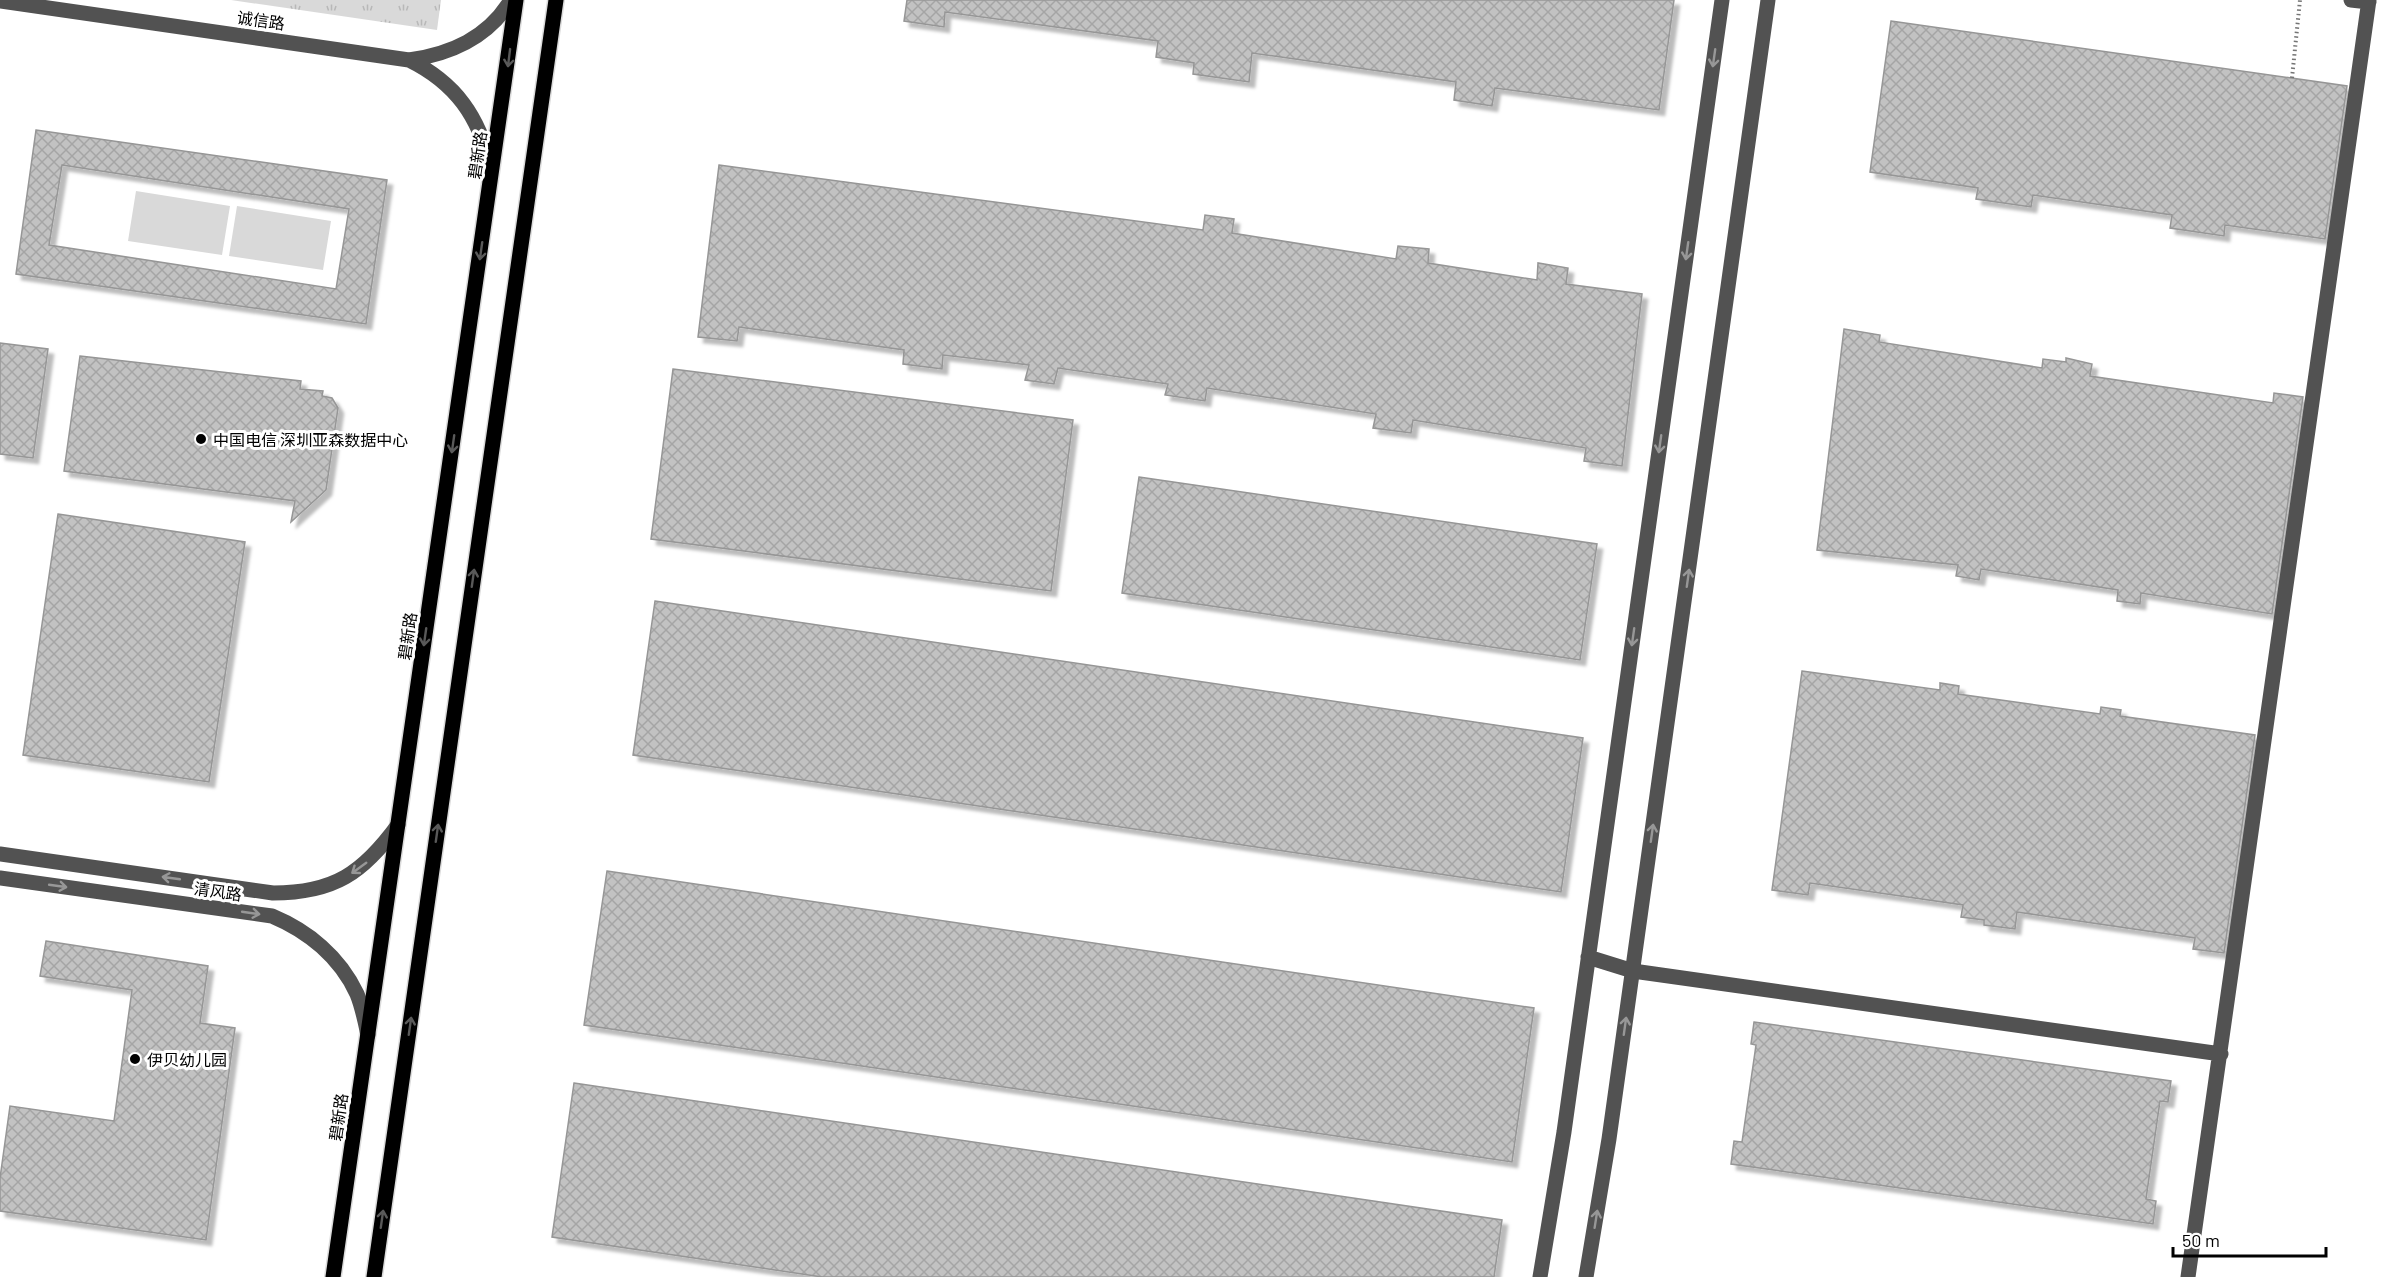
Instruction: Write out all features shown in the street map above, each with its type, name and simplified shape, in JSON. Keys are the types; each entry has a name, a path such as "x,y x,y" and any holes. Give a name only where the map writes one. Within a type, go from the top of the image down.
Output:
{"main road":[{"name":"碧新路","path":"333,1277 516,0"},
{"path":"374,1277 556,0"}],"street":[{"name":"诚信路","path":"0,1 409,60 455,49 481,34 501,15 511,0"},
{"path":"1540,1277 1564,1132 1722,0"},
{"path":"1587,1277 1633,970 1768,0"},
{"path":"2188,1277 2369,1 2351,0"},
{"name":"诚信路","path":"409,60 437,76 470,113 485,140 492,171"},
{"name":"清风路","path":"0,854 273,893 301,893 329,885 356,871 378,853 398,825"},
{"name":"清风路","path":"0,878 272,916 294,926 318,943 340,966 357,994 368,1035"},
{"path":"1588,957 1633,970 2221,1054"}],"path":[{"path":"2292,78 2300,0"}],"green space":[{"path":"231,0 441,0 437,30"},
{"path":"136,191 230,206 222,255 128,241"},
{"path":"237,206 331,221 323,270 229,256"}],"building":[{"path":"907,0 1674,0 1659,110 1495,88 1492,106 1454,100 1456,82 1252,53 1249,82 1193,74 1194,63 1156,57 1158,41 945,12 944,27 904,21"},
{"path":"1891,21 2347,86 2325,239 2225,225 2224,236 2170,228 2172,215 2033,195 2031,207 1976,199 1978,188 1870,172"},
{"path":"36,130 387,180 366,324 16,274","holes":["62,165 349,209 336,289 49,245"]},
{"path":"719,165 1203,230 1205,215 1234,219 1232,233 1396,259 1398,246 1429,249 1428,263 1537,280 1538,263 1568,268 1566,284 1642,294 1622,466 1584,461 1586,448 1413,420 1411,433 1373,428 1376,414 1207,388 1205,401 1165,395 1168,384 1058,368 1054,384 1025,380 1029,365 943,355 942,369 903,364 904,350 739,327 737,341 698,337"},
{"path":"1844,329 1880,335 1879,342 2042,368 2043,359 2066,362 2066,358 2092,364 2090,376 2273,403 2274,393 2303,397 2272,614 2141,593 2140,604 2117,601 2118,590 1981,569 1979,580 1956,576 1958,565 1817,550"},
{"path":"0,343 48,349 33,458 0,454"},
{"name":"中国电信 深圳亚森数据中心","path":"80,356 301,381 300,389 323,391 322,396 332,398 338,408 326,490 291,522 295,501 64,471"},
{"path":"673,369 1073,420 1051,591 651,539"},
{"path":"1139,477 1597,544 1580,660 1122,593"},
{"path":"58,514 245,542 209,782 23,755"},
{"path":"655,601 1583,738 1561,892 633,755"},
{"path":"1802,671 1940,690 1940,683 1959,686 1958,694 2100,714 2101,707 2121,710 2120,716 2255,735 2224,953 2193,949 2195,938 2017,912 2015,929 1984,925 1984,920 1961,917 1963,905 1810,883 1808,895 1772,890"},
{"path":"607,871 1534,1008 1512,1162 584,1025"},
{"path":"46,941 208,966 200,1023 235,1028 206,1240 0,1211 0,1178 10,1106 114,1121 132,990 40,976"},
{"path":"1754,1022 2171,1081 2168,1102 2160,1101 2146,1199 2156,1201 2153,1224 1731,1164 1734,1141 1742,1142 1756,1045 1751,1044"},
{"path":"574,1083 1502,1220 1494,1277 822,1277 552,1237"}],"place":[{"name":"中国电信 深圳亚森数据中心","path":"201,439"},
{"name":"伊贝幼儿园","path":"135,1059"}]}
